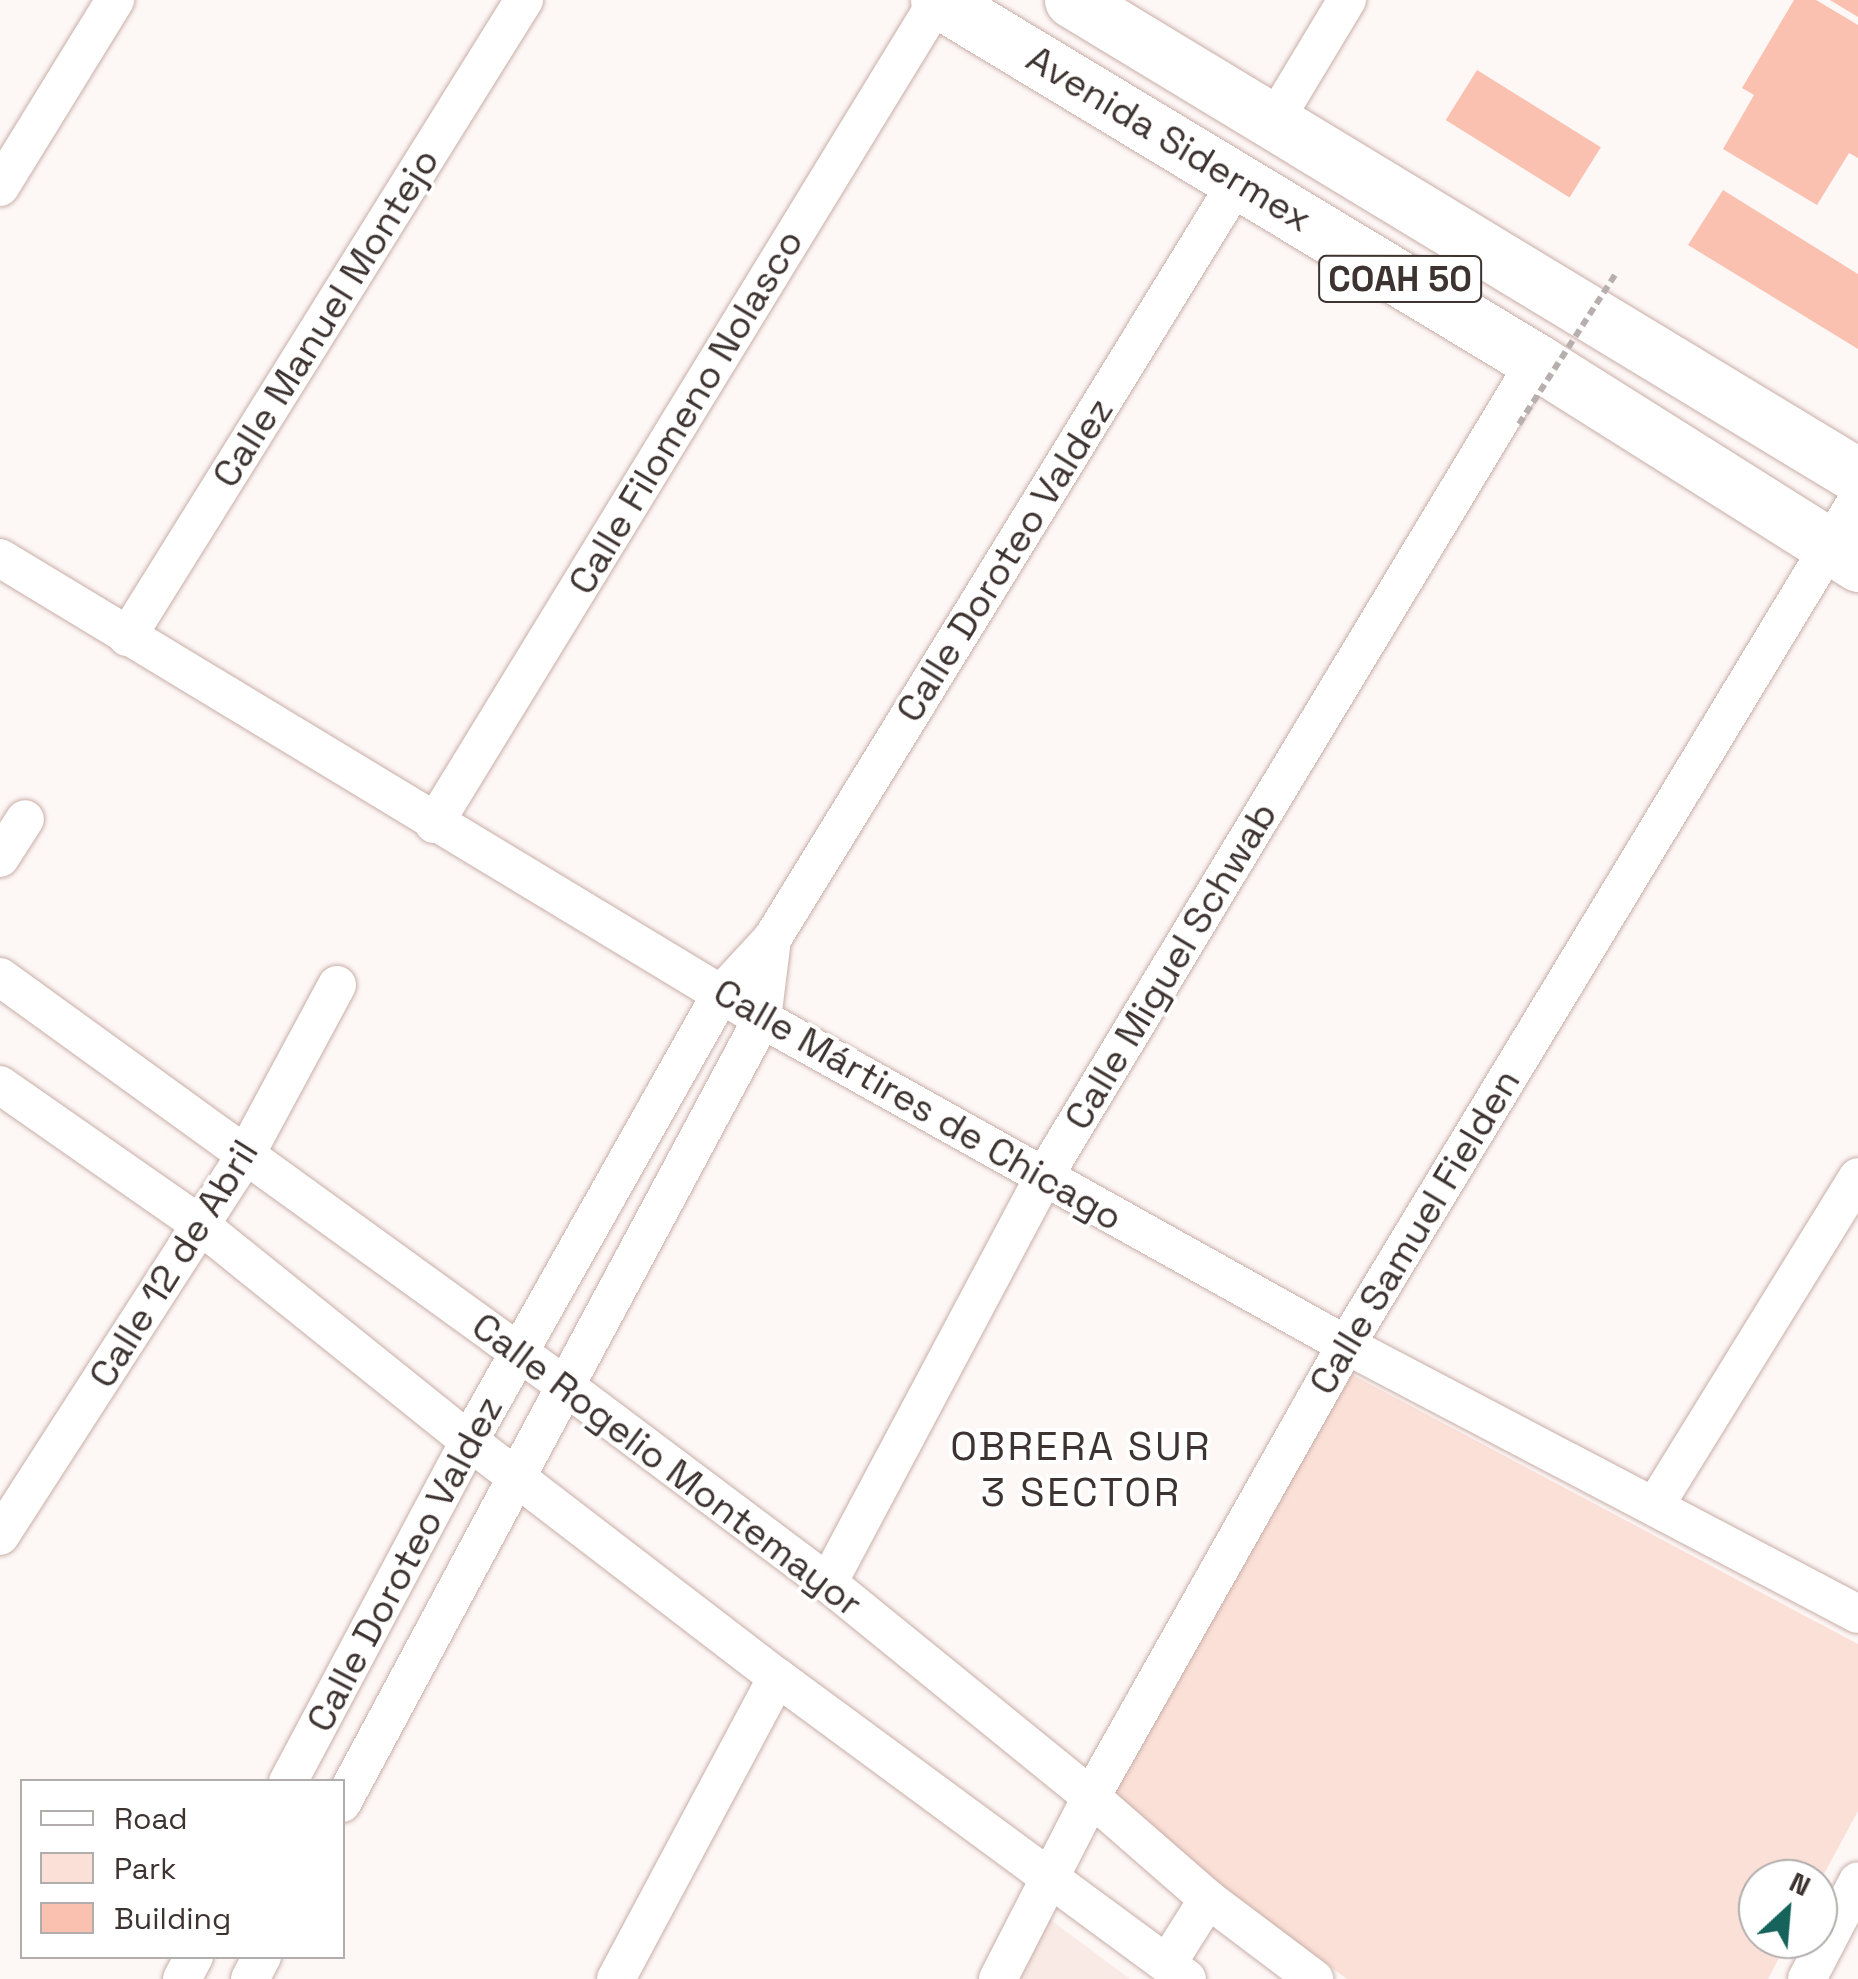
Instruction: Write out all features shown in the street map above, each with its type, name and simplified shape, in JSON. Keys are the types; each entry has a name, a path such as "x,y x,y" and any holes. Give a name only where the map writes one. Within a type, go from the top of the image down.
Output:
{"main road":[{"name":"Avenida Sidermex","path":"938,0 1536,362 1843,555"},
{"name":"Avenida Sidermex","path":"1072,0 1858,476"}],"street":[{"path":"0,188 115,0"},
{"name":"Calle Manuel Montejo","path":"127,637 524,0"},
{"name":"Calle Filomeno Nolasco","path":"434,824 938,0"},
{"path":"1273,122 1348,0"},
{"name":"Calle Doroteo Valdez","path":"290,1779 469,1441 721,994 772,939 1238,181"},
{"name":"Calle Miguel Schwab","path":"828,1582 1042,1178 1536,362"},
{"name":"Calle Samuel Fielden","path":"998,1979 1091,1796 1346,1344 1843,555 1858,499"},
{"name":"Calle Mártires de Chicago","path":"0,558 762,1019 1346,1344 1656,1504 1858,1614"},
{"path":"0,858 25,819"},
{"name":"Calle Doroteo Valdez","path":"345,1797 762,1019 772,939"},
{"name":"Calle Rogelio Montemayor","path":"0,977 564,1385 828,1582 1091,1796 1208,1899 1314,1979"},
{"name":"Calle 12 de Abril","path":"0,1536 246,1154 337,986"},
{"path":"0,1085 199,1224 469,1441 776,1677 1177,1972 1208,1899"},
{"path":"1656,1504 1858,1176"},
{"path":"616,1979 776,1677"},
{"path":"1807,1979 1858,1881"}],"path":[{"path":"1519,424 1615,275"}],"shaded area":[{"path":"1048,1918 1130,1979 1017,1979"}],"green space":[{"path":"1351,1374 1858,1644 1858,1811 1832,1859 1738,1859 1738,1959 1778,1959 1768,1979 1347,1979 1105,1800"}],"building":[{"path":"1794,0 1816,0 1858,25 1858,158 1849,153 1817,205 1723,149 1754,95 1742,88"},
{"path":"1830,0 1858,0 1858,17"},
{"path":"1477,70 1601,147 1570,197 1446,120"},
{"path":"1723,190 1858,274 1858,349 1688,245"}],"district":[{"name":"OBRERA SUR 3 SECTOR","path":"1081,1470"}]}
